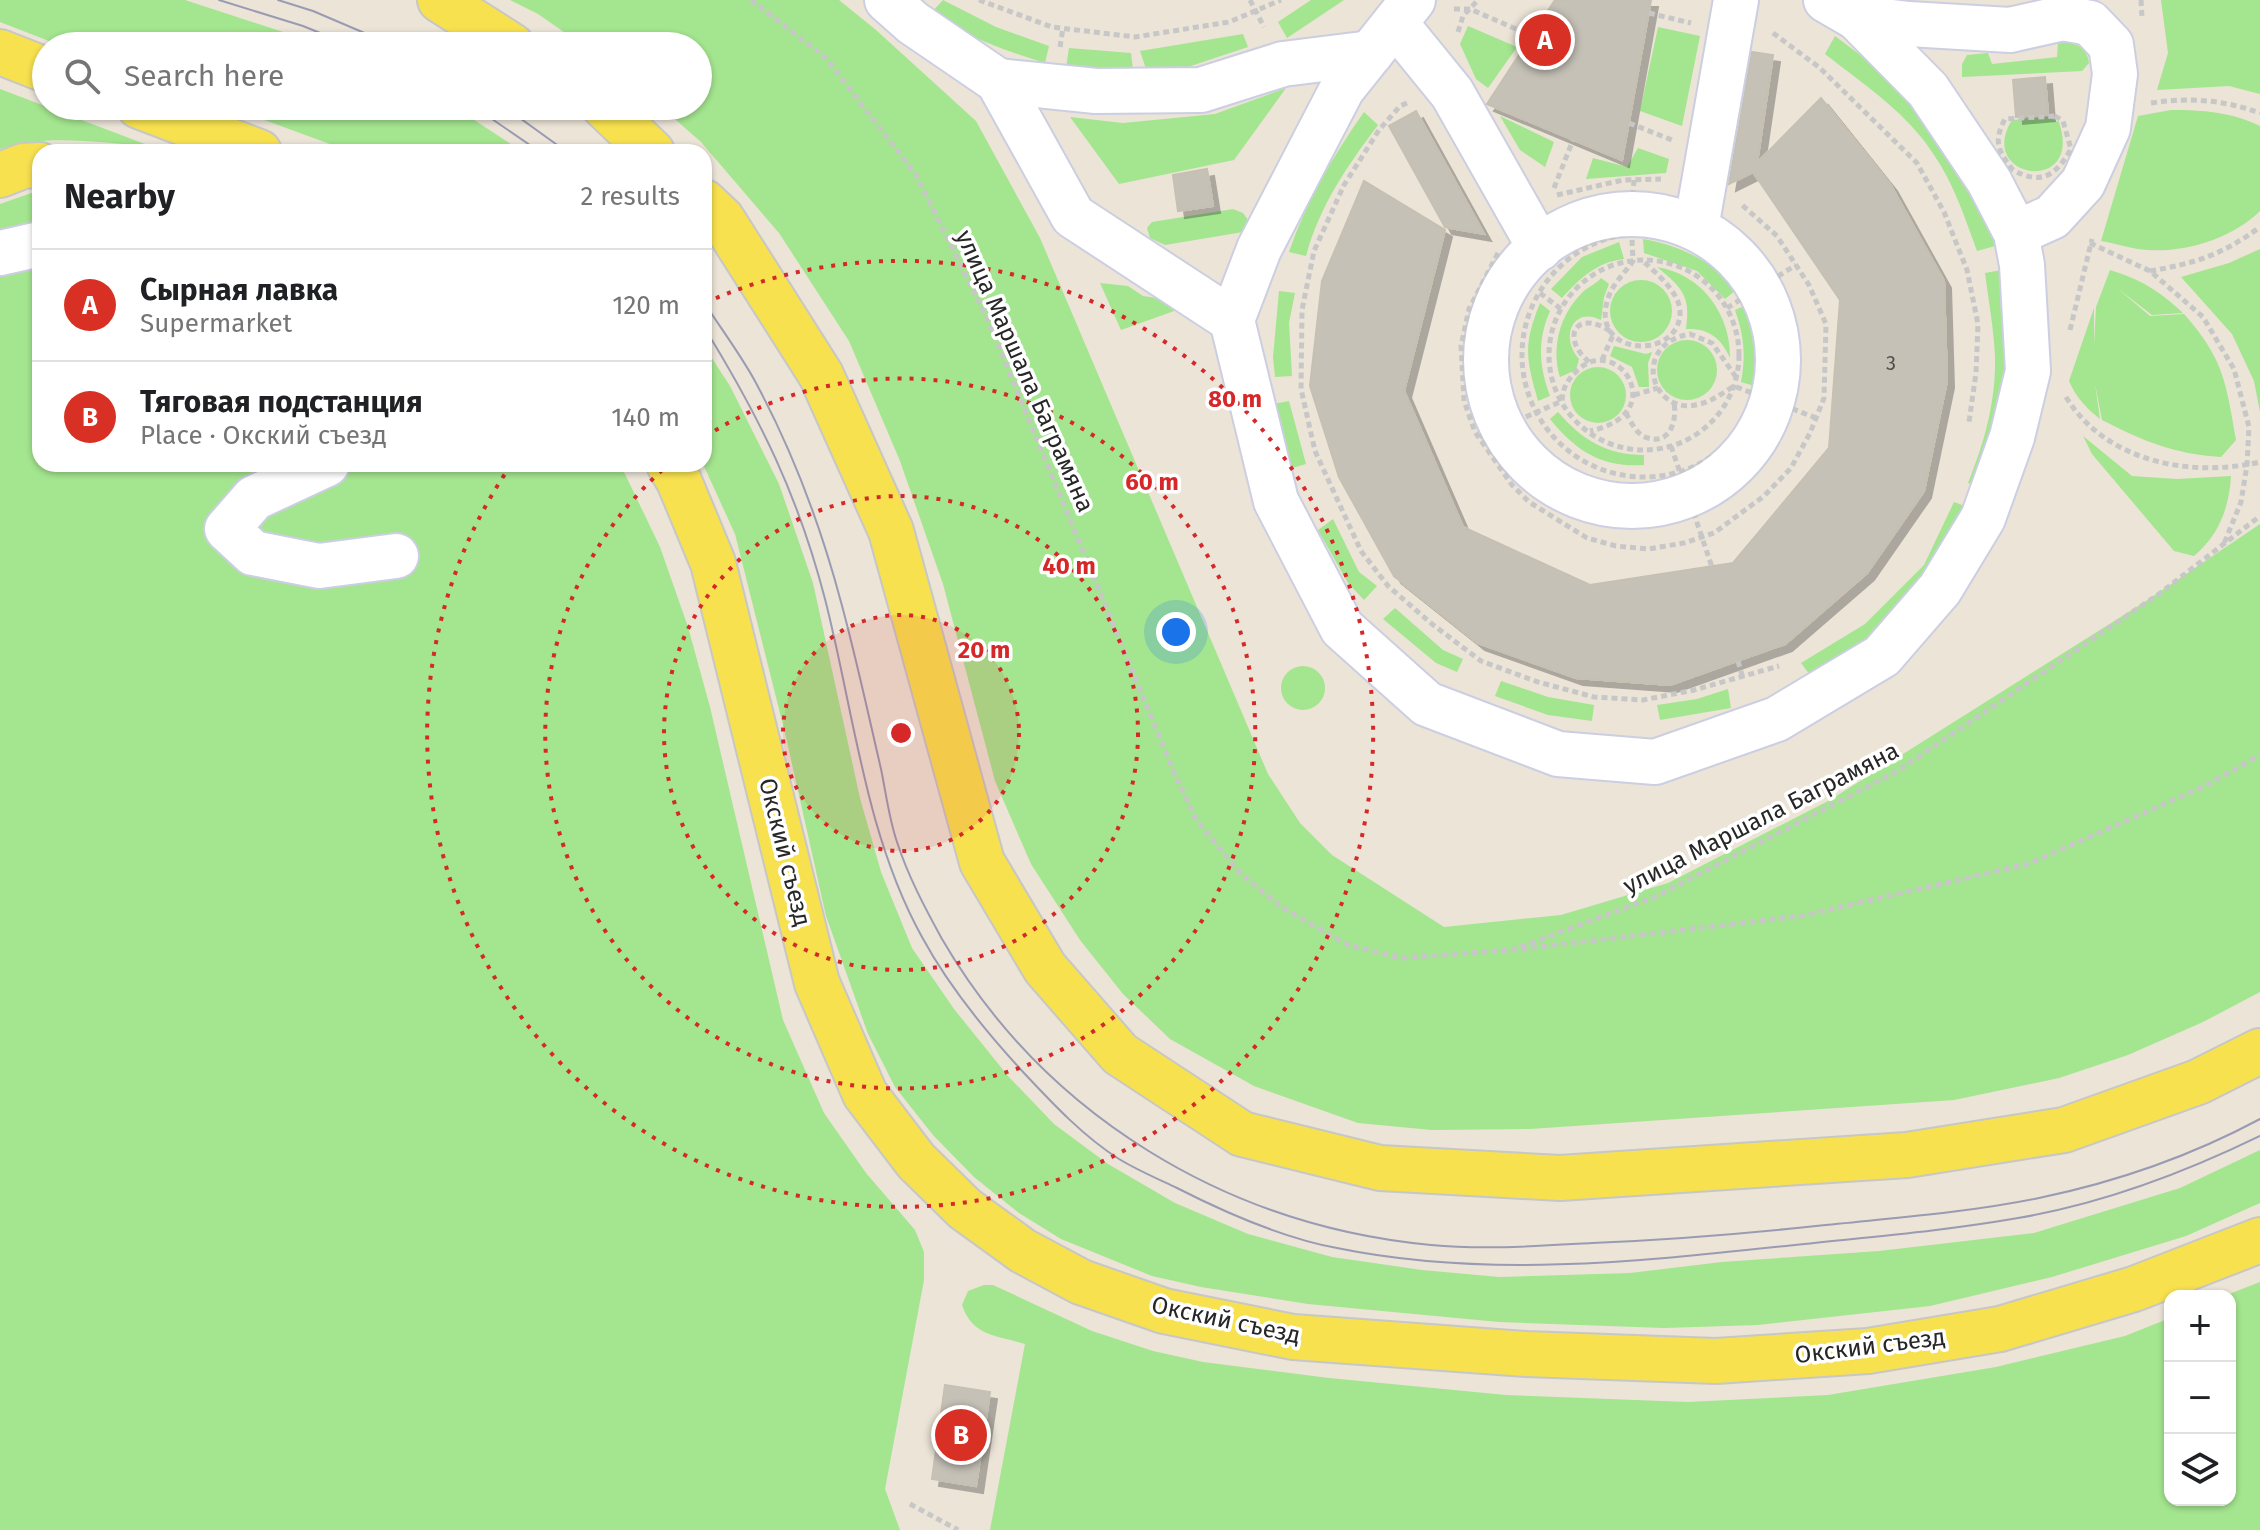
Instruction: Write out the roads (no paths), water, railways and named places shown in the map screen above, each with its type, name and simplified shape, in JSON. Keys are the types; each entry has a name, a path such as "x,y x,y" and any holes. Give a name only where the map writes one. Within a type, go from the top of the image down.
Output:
{"main road":[{"path":"440,0 490,32"},
{"path":"0,52 32,65"},
{"path":"176,120 238,144"},
{"path":"619,120 644,144"},
{"path":"0,175 32,165"},
{"path":"712,210 722,219 821,375 891,531 982,862 1045,968 1120,1054 1242,1134 1380,1168 1560,1178 1907,1155 2064,1130 2198,1082 2260,1051"},
{"name":"Окский съезд","path":"674,472 713,563 817,983 865,1094 916,1161 965,1209 1023,1251 1081,1282 1164,1311 1293,1337 1526,1354 1716,1361 1868,1351 2000,1329 2134,1289 2260,1240"}],"street":[{"path":"887,0 913,23 998,81 1073,216 1232,320"},
{"path":"1696,228 1736,0"},
{"path":"1393,25 1342,89 1259,249 1232,320 1276,501 1342,628 1427,704 1558,754 1655,762 1777,719 1882,656 1940,589 1983,518 2012,437 2028,371 2022,265 2016,233 1989,181 1928,90 1841,9"},
{"path":"1841,9 1909,24 2010,30 2063,18 2090,23 2111,45 2115,74 2108,128 2083,183 2052,217 2016,233"},
{"path":"998,81 1096,91 1201,90 1393,25"},
{"path":"1393,25 1452,93 1520,248 1519,265 1495,305 1485,351 1489,397 1506,426 1508,440 1539,475 1580,498 1626,508 1676,501 1685,483 1720,479 1754,442 1755,394 1778,347 1765,298 1745,297 1737,257 1696,228 1632,209 1598,217 1520,248"},
{"path":"0,253 32,246"},
{"path":"310,472 254,498 227,529 253,553 319,566 396,556"}],"tram line":[{"path":"219,0 318,32"},
{"path":"278,0 362,32"},
{"path":"493,120 528,144"},
{"path":"522,120 556,144"},
{"path":"712,314 756,383 805,490 846,623 894,833 923,904 942,939 984,1002 1033,1059 1088,1109 1149,1151 1214,1186 1283,1214 1356,1234 1431,1245 1512,1247 1676,1238 1928,1215 2039,1198 2152,1166 2207,1145 2260,1119"},
{"path":"712,341 760,426 803,525 825,599 874,815 903,898 922,937 969,1008 1024,1073 1081,1130 1133,1167 1235,1215 1316,1244 1451,1263 1566,1264 1738,1251 2018,1218 2142,1186 2260,1136"}],"place":[{"name":"Сырная лавка","path":"1545,40"},
{"name":"Тяговая подстанция","path":"961,1435"}]}
